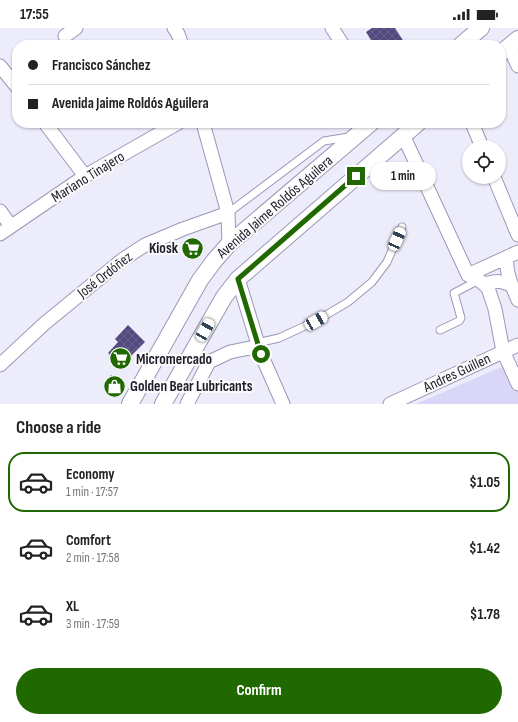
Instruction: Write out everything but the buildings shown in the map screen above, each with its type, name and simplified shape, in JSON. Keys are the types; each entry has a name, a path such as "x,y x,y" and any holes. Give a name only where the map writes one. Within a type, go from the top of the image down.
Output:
{"street":[{"path":"65,36 76,28"},
{"path":"174,28 180,40"},
{"path":"332,28 340,40"},
{"path":"467,40 481,28"},
{"path":"509,46 518,66"},
{"path":"0,66 12,81"},
{"path":"48,128 85,176"},
{"name":"Mariano Tinajero","path":"0,234 85,176 169,128"},
{"path":"204,128 228,213 229,244"},
{"name":"Avenida Jaime Roldós Aguilera","path":"130,404 200,280 214,261 229,244 365,128"},
{"name":"Avenida Jaime Roldós Aguilera","path":"163,404 224,297 238,279 412,128"},
{"path":"474,128 479,140"},
{"path":"403,135 477,280 488,288 495,309 503,351 518,384"},
{"path":"497,184 518,235"},
{"path":"0,211 11,226"},
{"name":"José Ordóñez","path":"0,365 44,324 122,260 145,245 184,228 228,213"},
{"path":"477,280 513,255"},
{"path":"513,255 506,264 512,286 518,300"},
{"path":"238,279 259,348 283,404"},
{"path":"477,280 503,281 512,286"},
{"name":"Andres Guillen","path":"390,404 518,345"},
{"path":"186,404 209,362 230,352 250,348 259,348"}],"lane":[{"path":"228,213 324,141 357,135"},
{"path":"259,348 316,321 348,302 372,282 387,262 402,227"},
{"path":"440,330 459,321 461,318 454,293 477,280"}],"shaded area":[{"path":"506,365 518,393 518,404 416,404"}],"place":[{"name":"Kiosk","path":"193,248"},
{"name":"Micromercado","path":"120,359"},
{"name":"Golden Bear Lubricants","path":"114,386"}],"route":[{"path":"261,354 238,279 356,176"}]}
